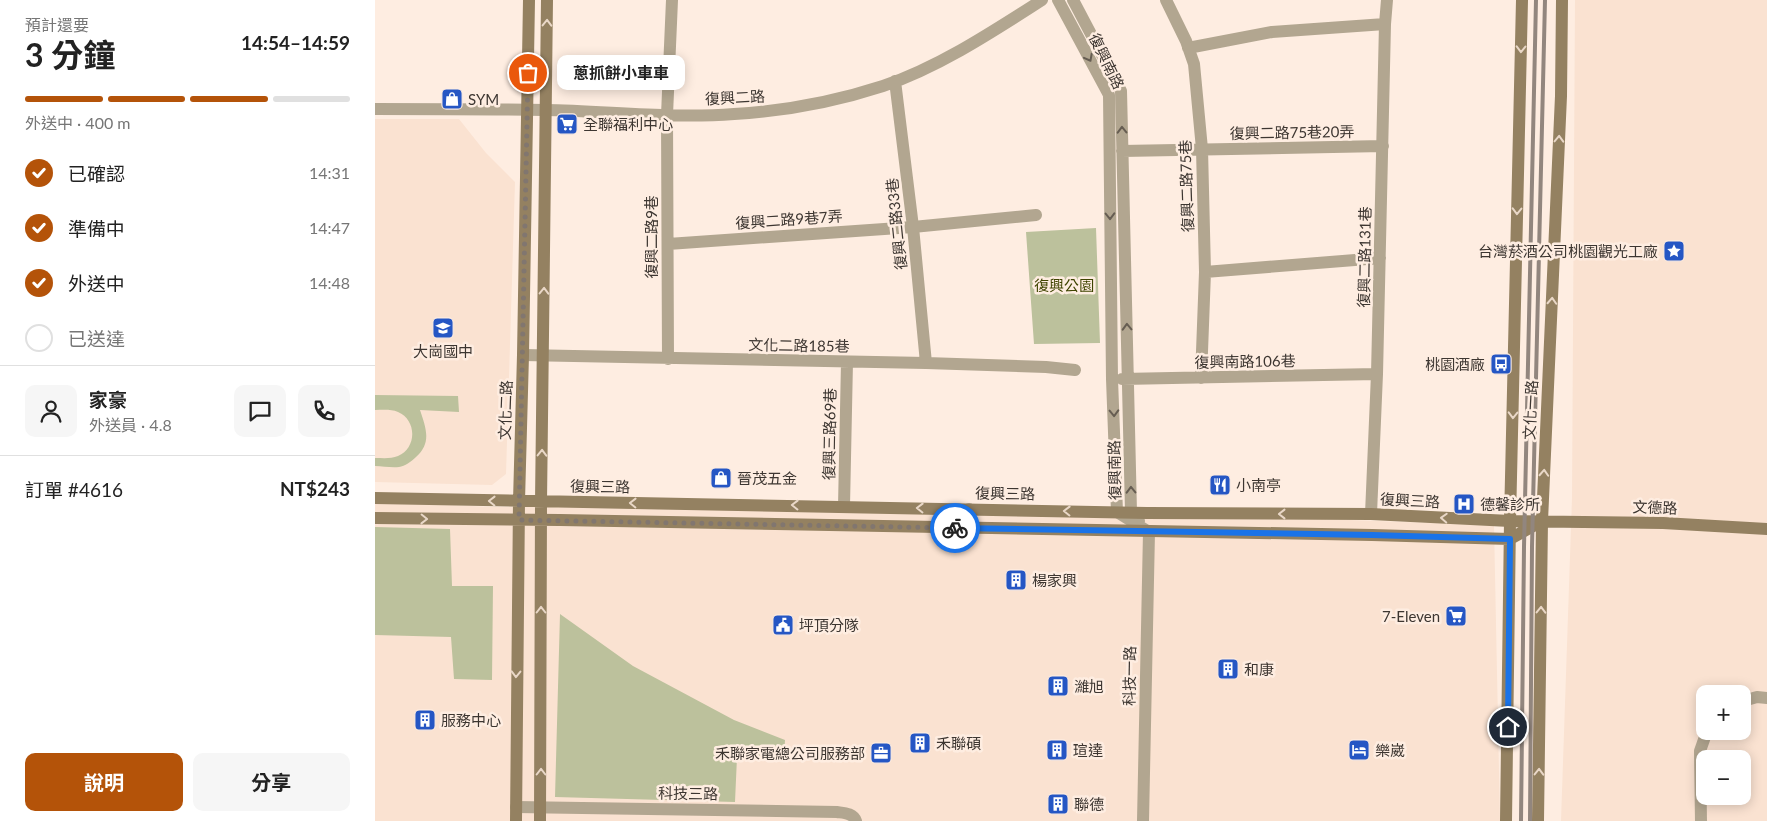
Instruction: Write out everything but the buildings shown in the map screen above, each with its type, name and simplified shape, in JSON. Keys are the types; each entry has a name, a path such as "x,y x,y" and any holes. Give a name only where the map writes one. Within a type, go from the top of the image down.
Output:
{"street":[{"name":"文化二路","path":"516,821 519,501 529,0"},
{"path":"540,821 541,502 547,0"},
{"name":"復興二路9巷","path":"667,359 667,115 672,0"},
{"name":"復興二路","path":"375,109 546,110 667,115 733,114 776,110 831,100 895,81 943,60 1042,0"},
{"name":"復興南路","path":"1058,0 1109,96 1112,379 1117,512 1149,532"},
{"name":"復興南路","path":"1073,0 1121,90 1131,512 1149,532"},
{"name":"復興二路75巷","path":"1166,0 1186,41 1194,64 1202,150 1205,272 1201,378"},
{"name":"復興二路131巷","path":"1371,514 1377,374 1387,0"},
{"name":"文化一路","path":"1506,821 1522,0"},
{"name":"文化一路","path":"1538,821 1542,522 1561,96 1562,0"},
{"path":"1188,48 1271,32 1385,24"},
{"path":"1075,32 1087,26"},
{"name":"復興二路33巷","path":"895,81 913,227 926,363"},
{"name":"復興二路75巷20弄","path":"1123,151 1383,146"},
{"name":"復興二路9巷7弄","path":"668,244 913,227 1036,215"},
{"path":"1205,272 1380,258"},
{"name":"文化二路185巷","path":"523,355 926,363 1046,367 1075,370"},
{"name":"復興三路69巷","path":"844,506 847,362"},
{"name":"復興南路106巷","path":"1112,379 1377,374"},
{"name":"復興三路","path":"375,498 1117,512 1371,514 1542,522"},
{"path":"968,528 969,509"},
{"path":"375,518 541,519 1510,539 1542,522"},
{"name":"文德路","path":"1542,522 1663,523 1767,529"},
{"name":"科技一路","path":"1143,821 1149,532"},
{"path":"1751,699 1767,698"},
{"path":"1701,821 1700,751 1704,740"},
{"name":"科技三路","path":"516,807 837,812 847,813 855,818 856,821"}],"shaded area":[{"name":"台灣菸酒公司桃園觀光工廠","path":"1575,0 1767,0 1767,821 1561,821 1572,498"},
{"name":"大崗國中","path":"375,119 459,119 486,153 515,182 506,474 492,485 375,482"},
{"path":"375,501 492,507 844,506 1117,512 1494,525 1500,821 375,821"}],"green space":[{"name":"復興公園","path":"1096,228 1100,343 1034,344 1026,232"},
{"path":"375,395 458,396 459,412 420,410 426,435 426,441 421,452 406,465 393,467 375,466 375,458 393,458 404,452 409,447 412,434 409,421 398,412 393,410 375,410"},
{"path":"375,527 450,529 452,586 493,586 492,680 454,679 451,637 375,635"},
{"path":"560,614 633,666 734,720 785,740 784,758 737,757 735,802 555,797"}],"railway":[{"path":"1521,821 1524,547 1536,0"},
{"path":"1530,821 1532,547 1545,0"}],"way so far":[{"path":"528,73 519,520 955,528"}],"place":[{"name":"蔥抓餅小車車","path":"528,73"},
{"name":"SYM","path":"452,99"},
{"name":"全聯福利中心","path":"567,124"},
{"name":"台灣菸酒公司桃園觀光工廠","path":"1674,251"},
{"name":"大崗國中","path":"443,328"},
{"name":"桃園酒廠","path":"1501,364"},
{"name":"晉茂五金","path":"721,478"},
{"name":"小南亭","path":"1220,485"},
{"name":"德馨診所","path":"1464,504"},
{"name":"楊家興","path":"1016,580"},
{"name":"7-Eleven","path":"1456,616"},
{"name":"坪頂分隊","path":"783,625"},
{"name":"和康","path":"1228,669"},
{"name":"濰旭","path":"1058,686"},
{"name":"服務中心","path":"425,720"},
{"name":"禾聯碩","path":"920,743"},
{"name":"瑄達","path":"1057,750"},
{"name":"樂崴","path":"1359,750"},
{"name":"禾聯家電總公司服務部","path":"881,753"},
{"name":"聯德","path":"1058,804"}],"route":[{"path":"955,528 1510,539 1508,727"}]}
